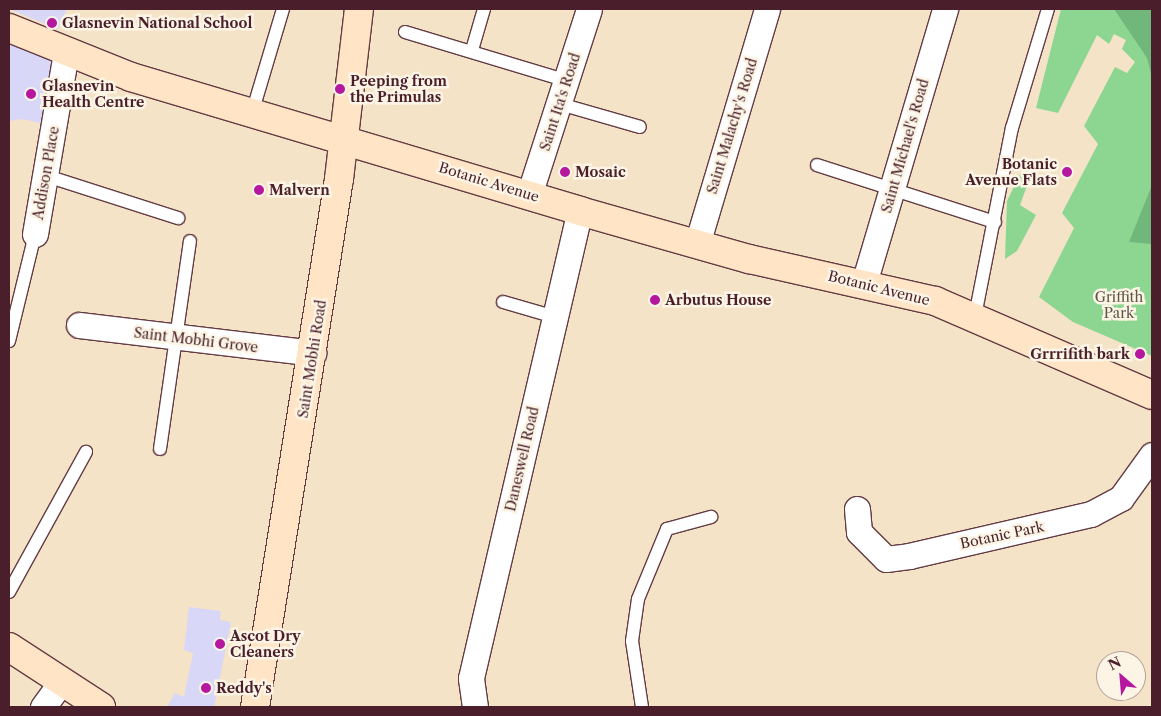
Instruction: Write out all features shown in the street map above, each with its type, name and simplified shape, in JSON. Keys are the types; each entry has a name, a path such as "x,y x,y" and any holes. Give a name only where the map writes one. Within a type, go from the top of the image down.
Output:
{"street":[{"name":"Saint Mobhi Road","path":"255,707 313,353 344,138 359,9"},
{"name":"Saint Ita's Road","path":"529,195 564,93 589,9"},
{"name":"Saint Malachy's Road","path":"697,244 767,9"},
{"name":"Saint Michael's Road","path":"864,283 946,9"},
{"name":"Botanic Avenue","path":"9,28 66,52 252,113 344,138 580,211 697,244 864,283 975,316 1152,395"},
{"name":"Addison Place","path":"35,234 47,176 66,52"},
{"name":"Daneswell Road","path":"475,707 471,678 580,211"},
{"name":"Saint Mobhi Grove","path":"80,324 178,338 313,353"},
{"name":"Botanic Park","path":"857,509 859,532 886,559 909,556 1091,514 1121,498 1152,454"},
{"path":"9,647 101,707"},
{"path":"44,707 62,681"}],"lane":[{"path":"252,113 283,9"},
{"path":"472,50 484,9"},
{"path":"975,316 1016,112 1048,9"},
{"path":"405,32 472,50 640,127"},
{"path":"817,165 995,222"},
{"path":"47,176 178,218"},
{"path":"9,342 35,234"},
{"path":"160,449 178,338 190,241"},
{"path":"503,302 555,317"},
{"path":"9,592 86,452"},
{"path":"642,707 632,641 638,599 667,528 711,517"}],"shaded area":[{"name":"Glasnevin National School","path":"9,9 67,9 58,29"},
{"path":"9,35 62,58 52,125 21,119 9,121"},
{"path":"189,607 221,611 220,620 231,622 214,707 167,707 175,693 184,697 193,653 184,650"}],"green space":[{"name":"Griffith Park","path":"1061,9 1152,9 1152,356 1073,322 1039,297 1074,228 1062,213 1098,144 1084,126 1115,67 1127,73 1135,62 1122,49 1126,40 1114,34 1109,44 1097,35 1058,113 1036,108"},
{"path":"1114,9 1152,9 1152,78 1147,58"},
{"path":"1021,172 1031,175 1020,205 1036,215 1017,251 1005,259 1007,201"},
{"path":"1152,185 1152,244 1129,242"}],"place":[{"name":"Glasnevin National School","path":"52,23"},
{"name":"Peeping from the Primulas","path":"340,89"},
{"name":"Glasnevin Health Centre","path":"31,94"},
{"name":"Mosaic","path":"565,172"},
{"name":"Botanic Avenue Flats","path":"1067,172"},
{"name":"Malvern","path":"259,190"},
{"name":"Arbutus House","path":"655,300"},
{"name":"Grrrifith bark","path":"1140,354"},
{"name":"Ascot Dry Cleaners","path":"220,644"},
{"name":"Reddy's","path":"206,688"}]}
